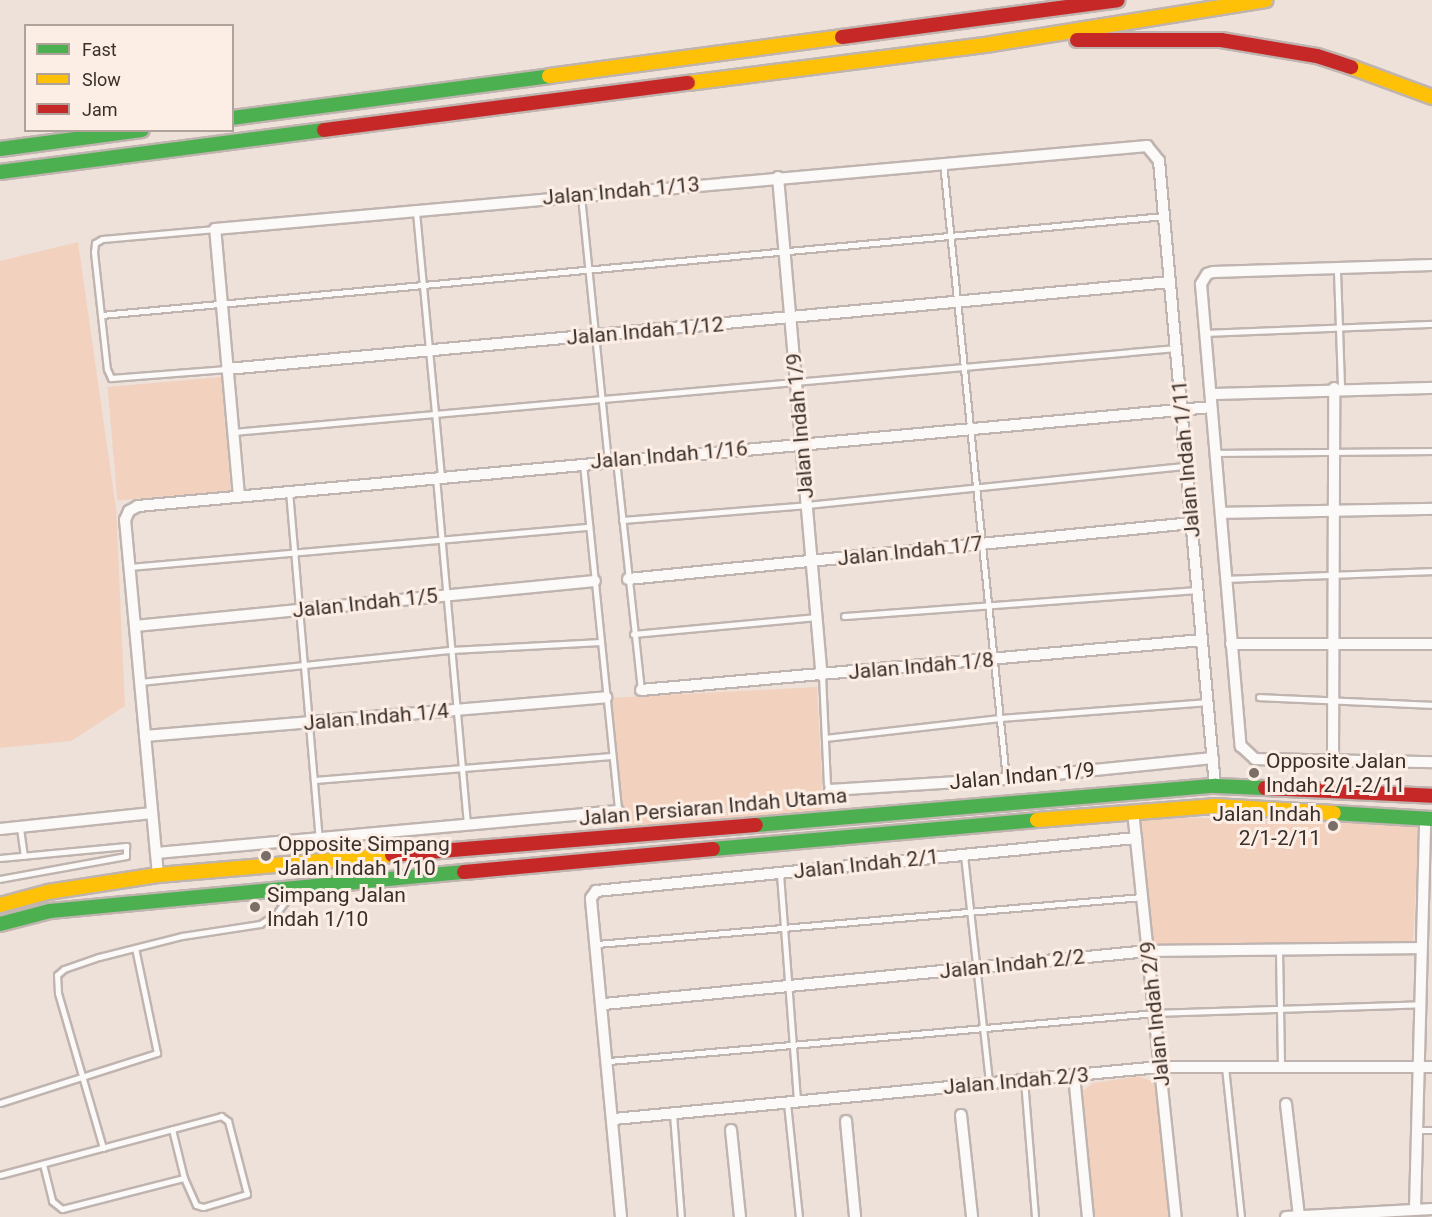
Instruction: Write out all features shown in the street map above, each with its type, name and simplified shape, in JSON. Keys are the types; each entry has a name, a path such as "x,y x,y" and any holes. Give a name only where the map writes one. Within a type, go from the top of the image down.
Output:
{"main road":[{"path":"234,118 1118,0"},
{"path":"0,172 991,44 1266,0"},
{"path":"991,44 1221,40 1317,56 1392,79 1432,97"},
{"path":"0,150 128,132"},
{"path":"1190,807 1213,793 1215,786"},
{"path":"1215,786 1220,793 1244,808"},
{"name":"Jalan Persiaran Indah Utama","path":"0,905 48,892 158,874 1215,786 1432,796"},
{"path":"1400,794 1408,805 1430,816"},
{"name":"Jalan Persiaran Indah Utama","path":"0,924 50,911 123,903 1133,811 1190,807 1430,816"},
{"path":"123,903 147,892 158,874 173,890 206,895"}],"street":[{"name":"Jalan Indah 1/13","path":"214,229 1139,144"},
{"name":"Jalan Indah 1/11","path":"1139,144 1152,149 1159,161 1215,786"},
{"name":"Jalan Indah 1/9","path":"778,177 822,675"},
{"path":"214,229 239,496"},
{"path":"1337,271 1432,265"},
{"name":"Jalan Indah 1/11","path":"1333,761 1255,759 1246,754 1241,746 1224,579 1221,513 1201,284 1207,274 1213,272 1337,271"},
{"name":"Jalan Indah 1/12","path":"227,369 1170,282"},
{"path":"1338,388 1333,509 1336,641 1333,761 1432,762"},
{"path":"1210,394 1338,388 1432,388"},
{"name":"Jalan Indah 1/16","path":"129,567 125,520 129,512 138,506 583,462 1211,407"},
{"path":"1221,513 1333,509 1432,509"},
{"name":"Jalan Indah 1/7","path":"628,579 1192,523"},
{"path":"129,567 158,874"},
{"name":"Jalan Indah 1/5","path":"135,626 595,581"},
{"name":"Jalan Indah 1/8","path":"641,690 1202,640"},
{"path":"1231,644 1336,641 1432,644"},
{"name":"Jalan Indah 1/4","path":"145,736 606,697"},
{"name":"Jalan Indan 1/9","path":"830,790 1006,779 1213,758"},
{"path":"156,854 618,811"},
{"name":"Jalan Indah 2/9","path":"1133,811 1176,1217"},
{"path":"0,829 152,813"},
{"path":"1415,1209 1421,948 1430,816"},
{"name":"Jalan Indah 2/1","path":"597,944 591,898 596,891 1136,838"},
{"path":"597,944 621,1217"},
{"name":"Jalan Indah 2/2","path":"604,1004 1148,951 1421,948"},
{"name":"Jalan Indah 2/3","path":"614,1119 1161,1067 1432,1066"},
{"path":"1074,1075 1088,1217"},
{"path":"1286,1104 1299,1216"},
{"path":"961,1115 972,1217"},
{"path":"846,1121 855,1217"},
{"path":"731,1130 740,1217"},
{"path":"1286,1217 1432,1209"}],"lane":[{"path":"943,162 1006,779"},
{"path":"581,195 601,397 622,520 641,690"},
{"path":"416,210 435,412 442,539 466,825"},
{"path":"101,315 785,254 1164,216"},
{"name":"Jalan Indah 1/13","path":"101,315 94,247 102,239 214,229"},
{"path":"1337,271 1338,388"},
{"name":"Jalan Indah 1/12","path":"101,315 107,369 111,378 227,369"},
{"path":"1204,333 1432,324"},
{"path":"233,432 601,397 1176,348"},
{"path":"1215,453 1432,451"},
{"path":"583,462 618,811"},
{"path":"622,520 976,489 1186,466"},
{"path":"289,491 319,838"},
{"path":"129,567 589,526"},
{"path":"1224,579 1432,571"},
{"path":"844,616 1198,590"},
{"path":"633,634 817,617"},
{"path":"140,682 304,667 451,650 601,642"},
{"path":"822,675 830,790"},
{"path":"1259,697 1432,705"},
{"path":"825,738 1000,718 1208,702"},
{"path":"314,780 612,756"},
{"path":"20,827 24,856"},
{"path":"0,858 126,846 126,856 0,879"},
{"path":"964,854 989,1083"},
{"path":"780,872 792,1043 792,1101 799,1217"},
{"path":"103,1148 58,993 57,975 64,969 135,948 260,924 276,914 295,887"},
{"path":"597,944 970,909 1142,897"},
{"path":"0,1103 83,1079 158,1053 135,948"},
{"path":"1279,950 1281,1066"},
{"path":"609,1061 983,1025 1280,1006 1420,1004"},
{"path":"1225,1066 1241,1217"},
{"path":"1024,1080 1035,1217"},
{"path":"672,1113 681,1217"},
{"path":"0,1174 221,1116 228,1121 247,1194 203,1207 196,1205 184,1178 172,1129"},
{"path":"1417,1130 1432,1130"},
{"path":"43,1164 52,1201 62,1209 184,1178"}],"shaded area":[{"path":"78,242 116,508 125,706 71,741 0,748 0,261"},
{"path":"221,377 231,491 117,501 107,387"},
{"path":"817,687 824,818 616,829 609,698"},
{"path":"1140,816 1419,825 1413,942 1154,945"},
{"path":"1139,1076 1157,1084 1169,1217 1092,1217 1083,1091 1093,1083"}],"traffic: fast":[{"path":"234,118 549,76"},
{"path":"0,172 324,130"},
{"path":"0,149 127,132"},
{"path":"756,825 1215,786 1265,788"},
{"path":"1334,813 1432,819"},
{"path":"713,849 1037,820"},
{"path":"0,924 50,911 464,872"}],"traffic: slow":[{"path":"688,83 991,44 1266,0"},
{"path":"549,76 842,37"},
{"path":"1351,67 1432,97"},
{"path":"1037,820 1213,806 1334,813"},
{"path":"0,905 48,892 158,875 392,855"}],"traffic: jam":[{"path":"842,37 1118,0"},
{"path":"1077,40 1221,40 1317,56 1351,67"},
{"path":"324,130 688,83"},
{"path":"1265,788 1432,796"},
{"path":"392,855 756,825"},
{"path":"464,872 713,849"}],"place":[{"name":"Opposite Jalan Indah 2/1-2/11","path":"1254,773"},
{"name":"Jalan Indah 2/1-2/11","path":"1333,826"},
{"name":"Opposite Simpang Jalan Indah 1/10","path":"266,856"},
{"name":"Simpang Jalan Indah 1/10","path":"255,907"}]}
